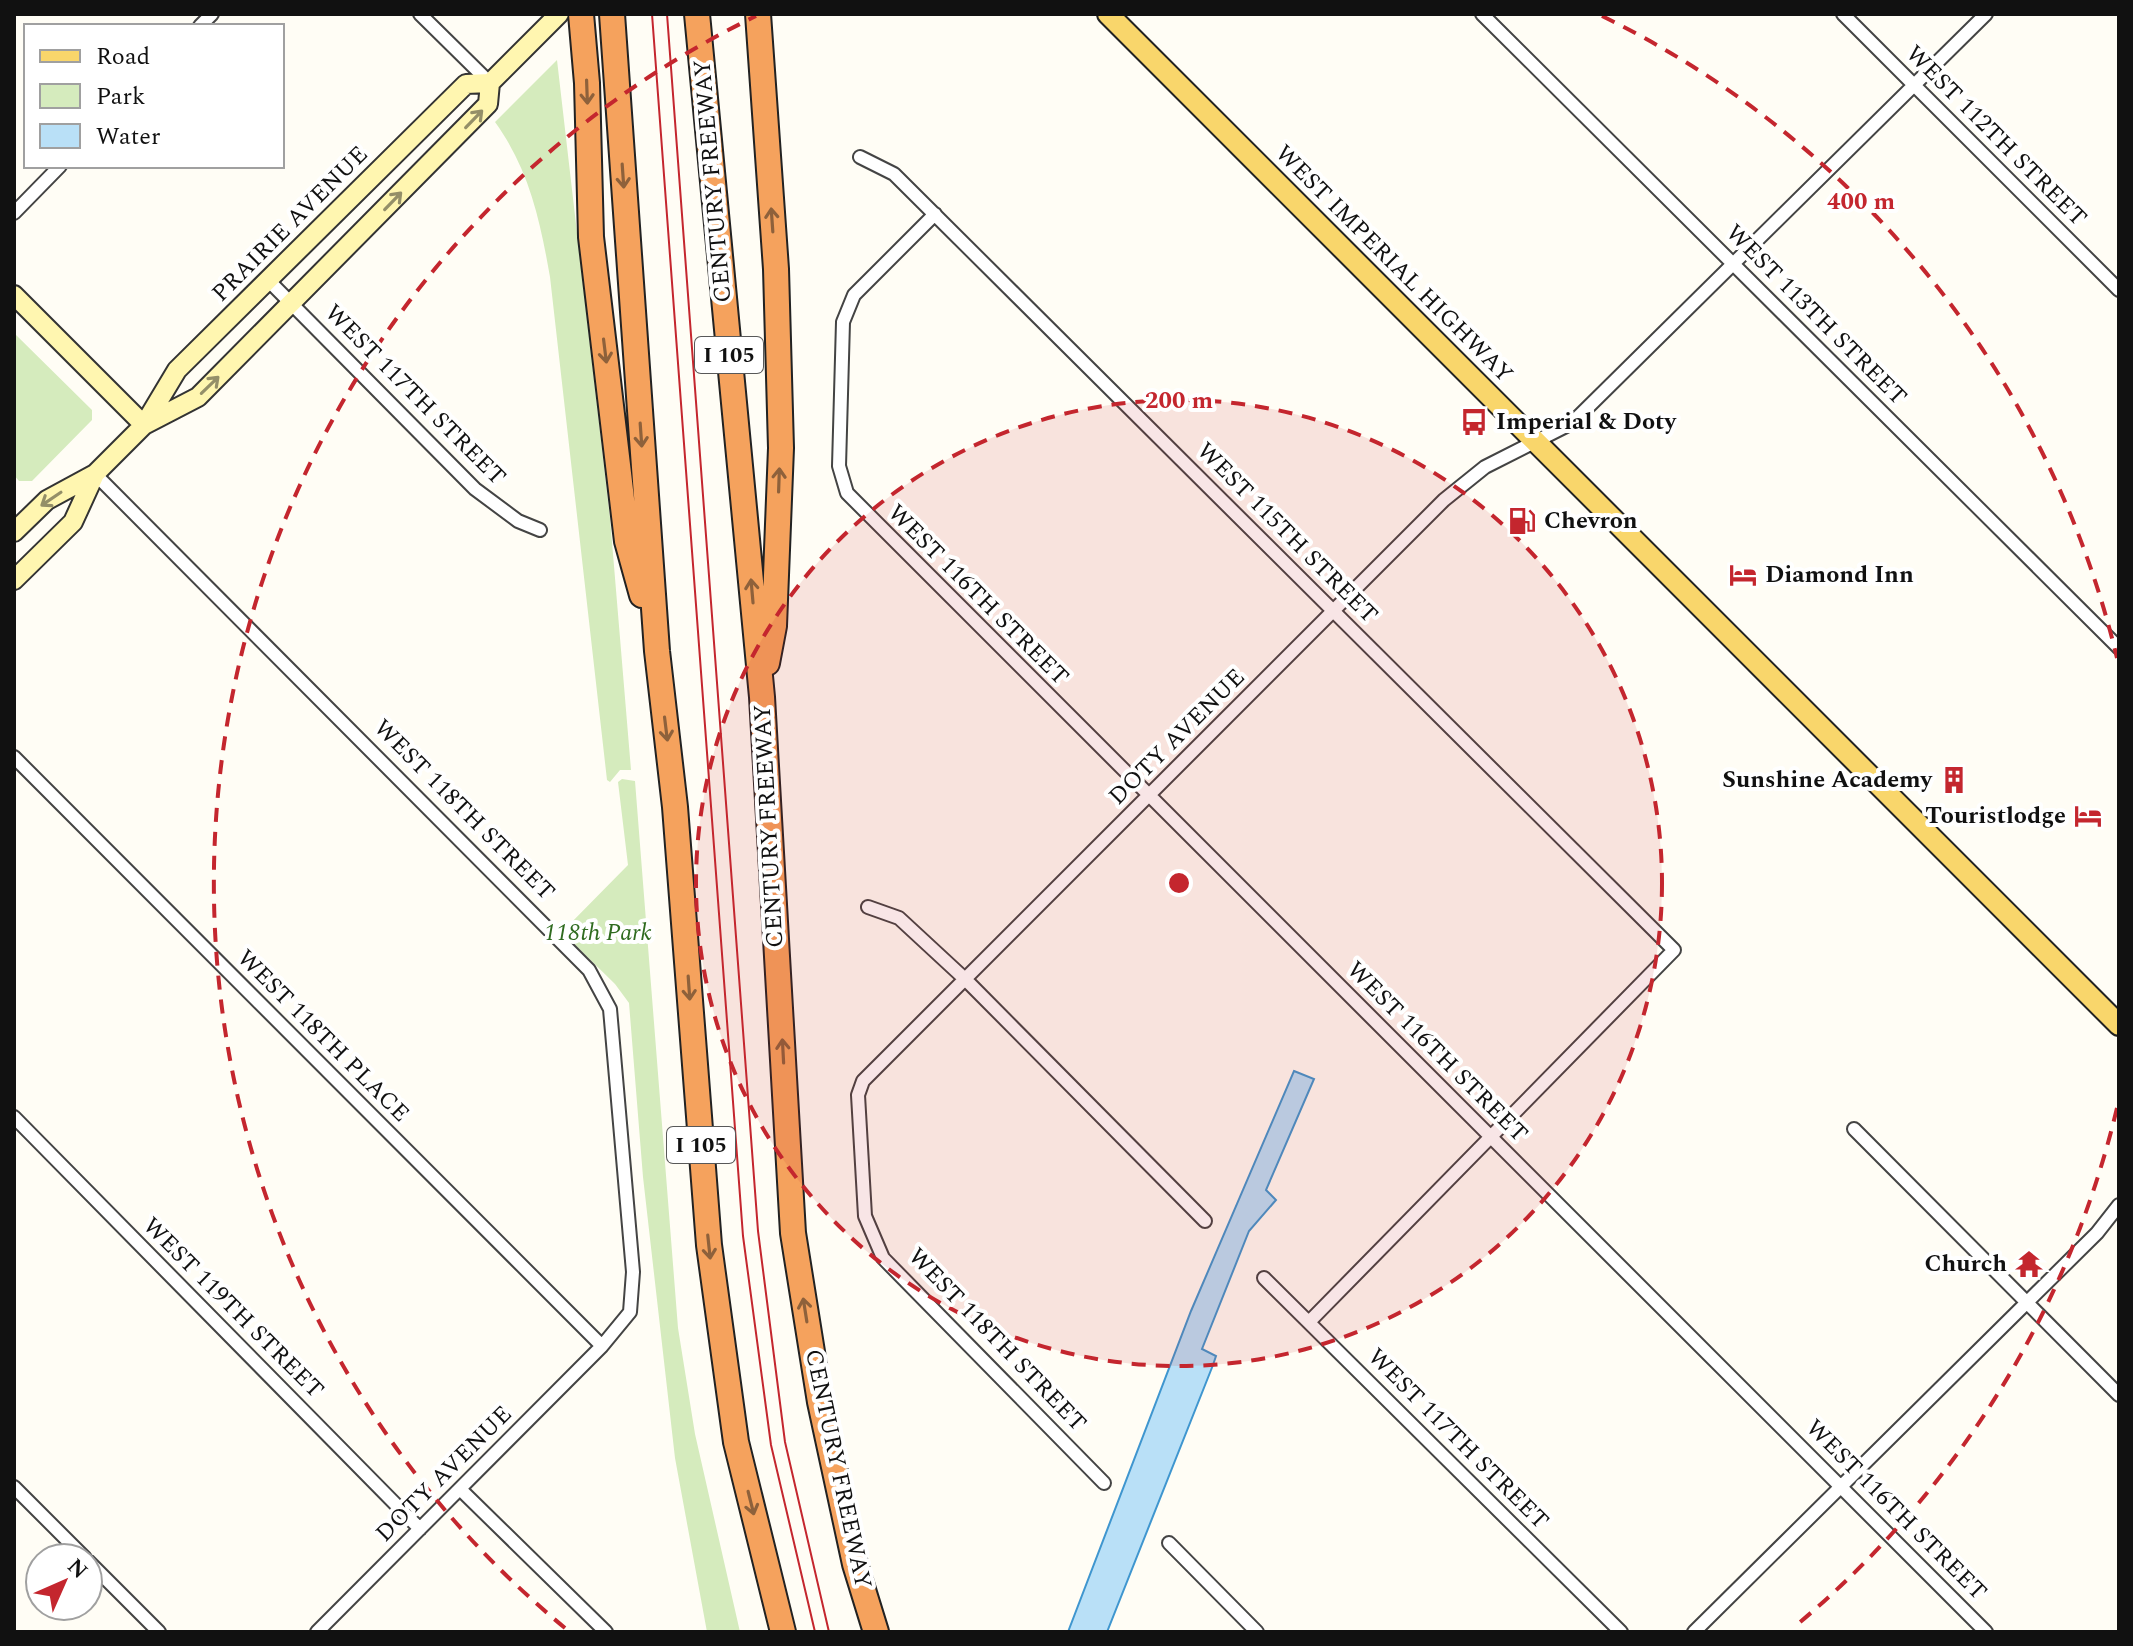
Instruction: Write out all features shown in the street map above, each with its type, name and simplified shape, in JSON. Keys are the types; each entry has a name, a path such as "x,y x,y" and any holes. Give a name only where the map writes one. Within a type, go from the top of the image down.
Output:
{"highway":[{"path":"581,14 593,252 627,541 657,651"},
{"name":"I 105","path":"612,14 657,651 675,807 709,1245 736,1442 783,1632"},
{"name":"CENTURY FREEWAY","path":"697,14 762,697 793,1233 820,1402 855,1564 876,1632"},
{"path":"756,14 776,269 781,448 774,626 762,697"}],"main road":[{"name":"PRAIRIE AVENUE","path":"144,425 198,397 292,304 488,104 490,83 559,14"},
{"name":"WEST IMPERIAL HIGHWAY","path":"1108,14 2119,1025"},
{"name":"PRAIRIE AVENUE","path":"14,532 47,500 95,474 144,425 177,370 466,84 490,83"},
{"path":"14,295 144,425"},
{"name":"PRAIRIE AVENUE","path":"14,580 73,522 95,474"}],"street":[{"path":"420,14 490,83"},
{"name":"WEST 113TH STREET","path":"1482,14 2119,648"},
{"name":"WEST 112TH STREET","path":"1843,14 2119,290"},
{"name":"DOTY AVENUE","path":"863,1081 1444,500 1485,467 1572,423 1986,14"},
{"name":"WEST 115TH STREET","path":"860,157 894,174 1674,950 1491,1137"},
{"path":"14,213 58,168"},
{"name":"WEST 116TH STREET","path":"935,214 865,283 847,308 843,322 839,466 847,493 1986,1632"},
{"name":"WEST 117TH STREET","path":"268,280 475,489 518,521 540,530"},
{"name":"WEST 118TH STREET","path":"95,474 556,936 602,988 610,1009 633,1272 630,1312 602,1346"},
{"name":"WEST 118TH PLACE","path":"14,757 602,1346"},
{"path":"868,907 899,918 966,980 1205,1221"},
{"name":"WEST 118TH STREET","path":"863,1081 858,1095 865,1216 883,1258 1104,1483"},
{"name":"WEST 119TH STREET","path":"14,1117 420,1529"},
{"path":"1854,1129 2119,1395"},
{"path":"1309,1322 1491,1137"},
{"path":"1694,1632 2097,1233 2119,1205"},
{"name":"WEST 117TH STREET","path":"1264,1278 1621,1632"},
{"name":"DOTY AVENUE","path":"321,1631 602,1346"},
{"path":"14,1487 68,1542"},
{"path":"460,1489 606,1632"},
{"path":"1169,1543 1257,1632"},
{"path":"104,1578 159,1632"}],"green space":[{"path":"557,60 610,518 631,770 620,770 610,782 607,780 550,277 532,196 517,158 495,122"},
{"path":"14,333 92,410 92,420 32,481 19,481 14,475"},
{"name":"118th Park","path":"622,779 635,781 678,1328 695,1434 740,1632 707,1632 675,1458 643,1177 629,1003 615,984 562,932 628,865 618,782"}],"water":[{"path":"1294,1071 1314,1079 1266,1190 1276,1200 1249,1231 1202,1349 1216,1356 1213,1365 1107,1632 1068,1632 1191,1311"}],"tram line":[{"path":"652,14 743,1236 771,1445 815,1632"},
{"path":"667,14 758,1231 785,1442 829,1632"}],"place":[{"name":"Imperial & Doty","path":"1474,422"},
{"name":"Chevron","path":"1522,521"},
{"name":"Diamond Inn","path":"1743,575"},
{"name":"Sunshine Academy","path":"1954,780"},
{"name":"Touristlodge","path":"2088,816"},
{"name":"Church","path":"2029,1264"}]}
